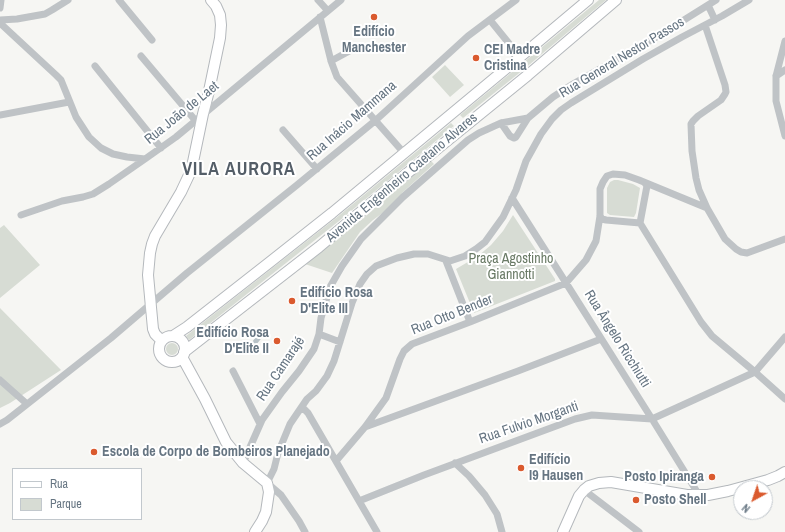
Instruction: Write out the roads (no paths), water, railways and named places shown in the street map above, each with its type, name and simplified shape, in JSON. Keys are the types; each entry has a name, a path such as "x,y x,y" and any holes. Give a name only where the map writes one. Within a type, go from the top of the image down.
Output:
{"street":[{"path":"0,8 1,0"},
{"path":"0,22 45,14 68,0"},
{"path":"119,0 152,40"},
{"path":"162,341 153,331 148,275 152,244 155,236 181,192 193,162 199,117 209,91 220,38 220,15 216,6 211,0"},
{"path":"318,0 328,10"},
{"name":"Rua Inácio Mammana","path":"0,424 111,338 188,273 376,120 451,50 516,0"},
{"name":"Avenida Engenheiro Caetano Alvares","path":"173,336 187,327 270,262 588,0"},
{"name":"Avenida Engenheiro Caetano Alvares","path":"183,354 319,247 528,75 616,0"},
{"name":"Rua General Nestor Passos","path":"528,118 553,97 573,84 660,35 716,0"},
{"name":"Rua General Nestor Passos","path":"446,261 453,261 465,256 484,242 504,217 526,161 540,134 561,110 571,102 643,59 749,0"},
{"name":"Rua João de Laet","path":"0,22 56,75 64,87 76,117 89,138 101,148 113,154 145,159 176,137 338,1"},
{"path":"708,5 715,20"},
{"path":"320,17 331,61 337,77 404,153"},
{"path":"490,20 520,57"},
{"path":"705,25 725,84 726,92 721,100 698,116 692,124 692,151 699,190 707,208 725,239 731,246 741,252 747,253 785,240"},
{"path":"785,41 776,76 776,101 785,136"},
{"path":"331,61 353,49"},
{"path":"141,56 199,117"},
{"path":"95,66 161,148"},
{"path":"776,76 785,70"},
{"path":"0,115 69,102"},
{"path":"451,113 463,127"},
{"path":"501,123 510,136 515,138 522,130 528,118"},
{"name":"Rua Camarajé","path":"243,463 260,424 282,392 300,371 314,349 330,287 342,266 361,239 403,197 468,140 501,123 528,118"},
{"path":"283,130 317,168"},
{"path":"21,215 62,201 93,194 145,159"},
{"path":"566,283 586,260 596,241 600,216 600,189 607,176 613,174 625,175 707,208"},
{"path":"646,183 647,186 640,224 701,322 712,336 785,399"},
{"name":"Rua Ângelo Ricchiutti","path":"512,198 699,495"},
{"path":"600,216 602,219 606,220 640,224"},
{"path":"254,532 262,521 267,507 269,492 267,484 274,469 285,434 307,399 316,391 327,376 334,361 352,303 360,284 367,274 376,266 397,258 414,254 428,254 446,261 470,322"},
{"name":"Rua Otto Bender","path":"336,461 365,427 386,398 400,359 404,351 412,344 566,283"},
{"path":"319,334 340,342"},
{"path":"183,354 176,361 172,362 165,360 162,358 159,347 166,337 173,336 180,339 184,349 183,354 226,442 243,463 280,496 299,521 305,532"},
{"name":"Rua Fulvio Morganti","path":"359,501 454,463 575,419 592,415 652,420 755,372 785,337"},
{"path":"365,427 601,339"},
{"path":"233,371 260,424"},
{"path":"0,380 27,404"},
{"path":"302,407 308,413 377,532"},
{"path":"454,463 469,476 485,495 497,514 502,532"},
{"path":"563,532 579,496 589,486 599,482 611,482 688,495 708,495 728,491 783,475"},
{"path":"584,490 639,532"}],"place":[{"name":"Edifício Manchester","path":"374,17"},
{"name":"CEI Madre Cristina","path":"476,58"},
{"name":"Edifício Rosa D'Elite III","path":"292,301"},
{"name":"Edifício Rosa D'Elite II","path":"277,341"},
{"name":"Escola de Corpo de Bombeiros Planejado","path":"94,452"},
{"name":"Edifício I9 Hausen","path":"521,468"},
{"name":"Posto Ipiranga","path":"712,477"},
{"name":"Posto Shell","path":"636,500"}],"district":[{"name":"VILA AURORA","path":"239,170"}],"park label":[{"name":"Praça Agostinho Giannotti","path":"511,268"}]}
